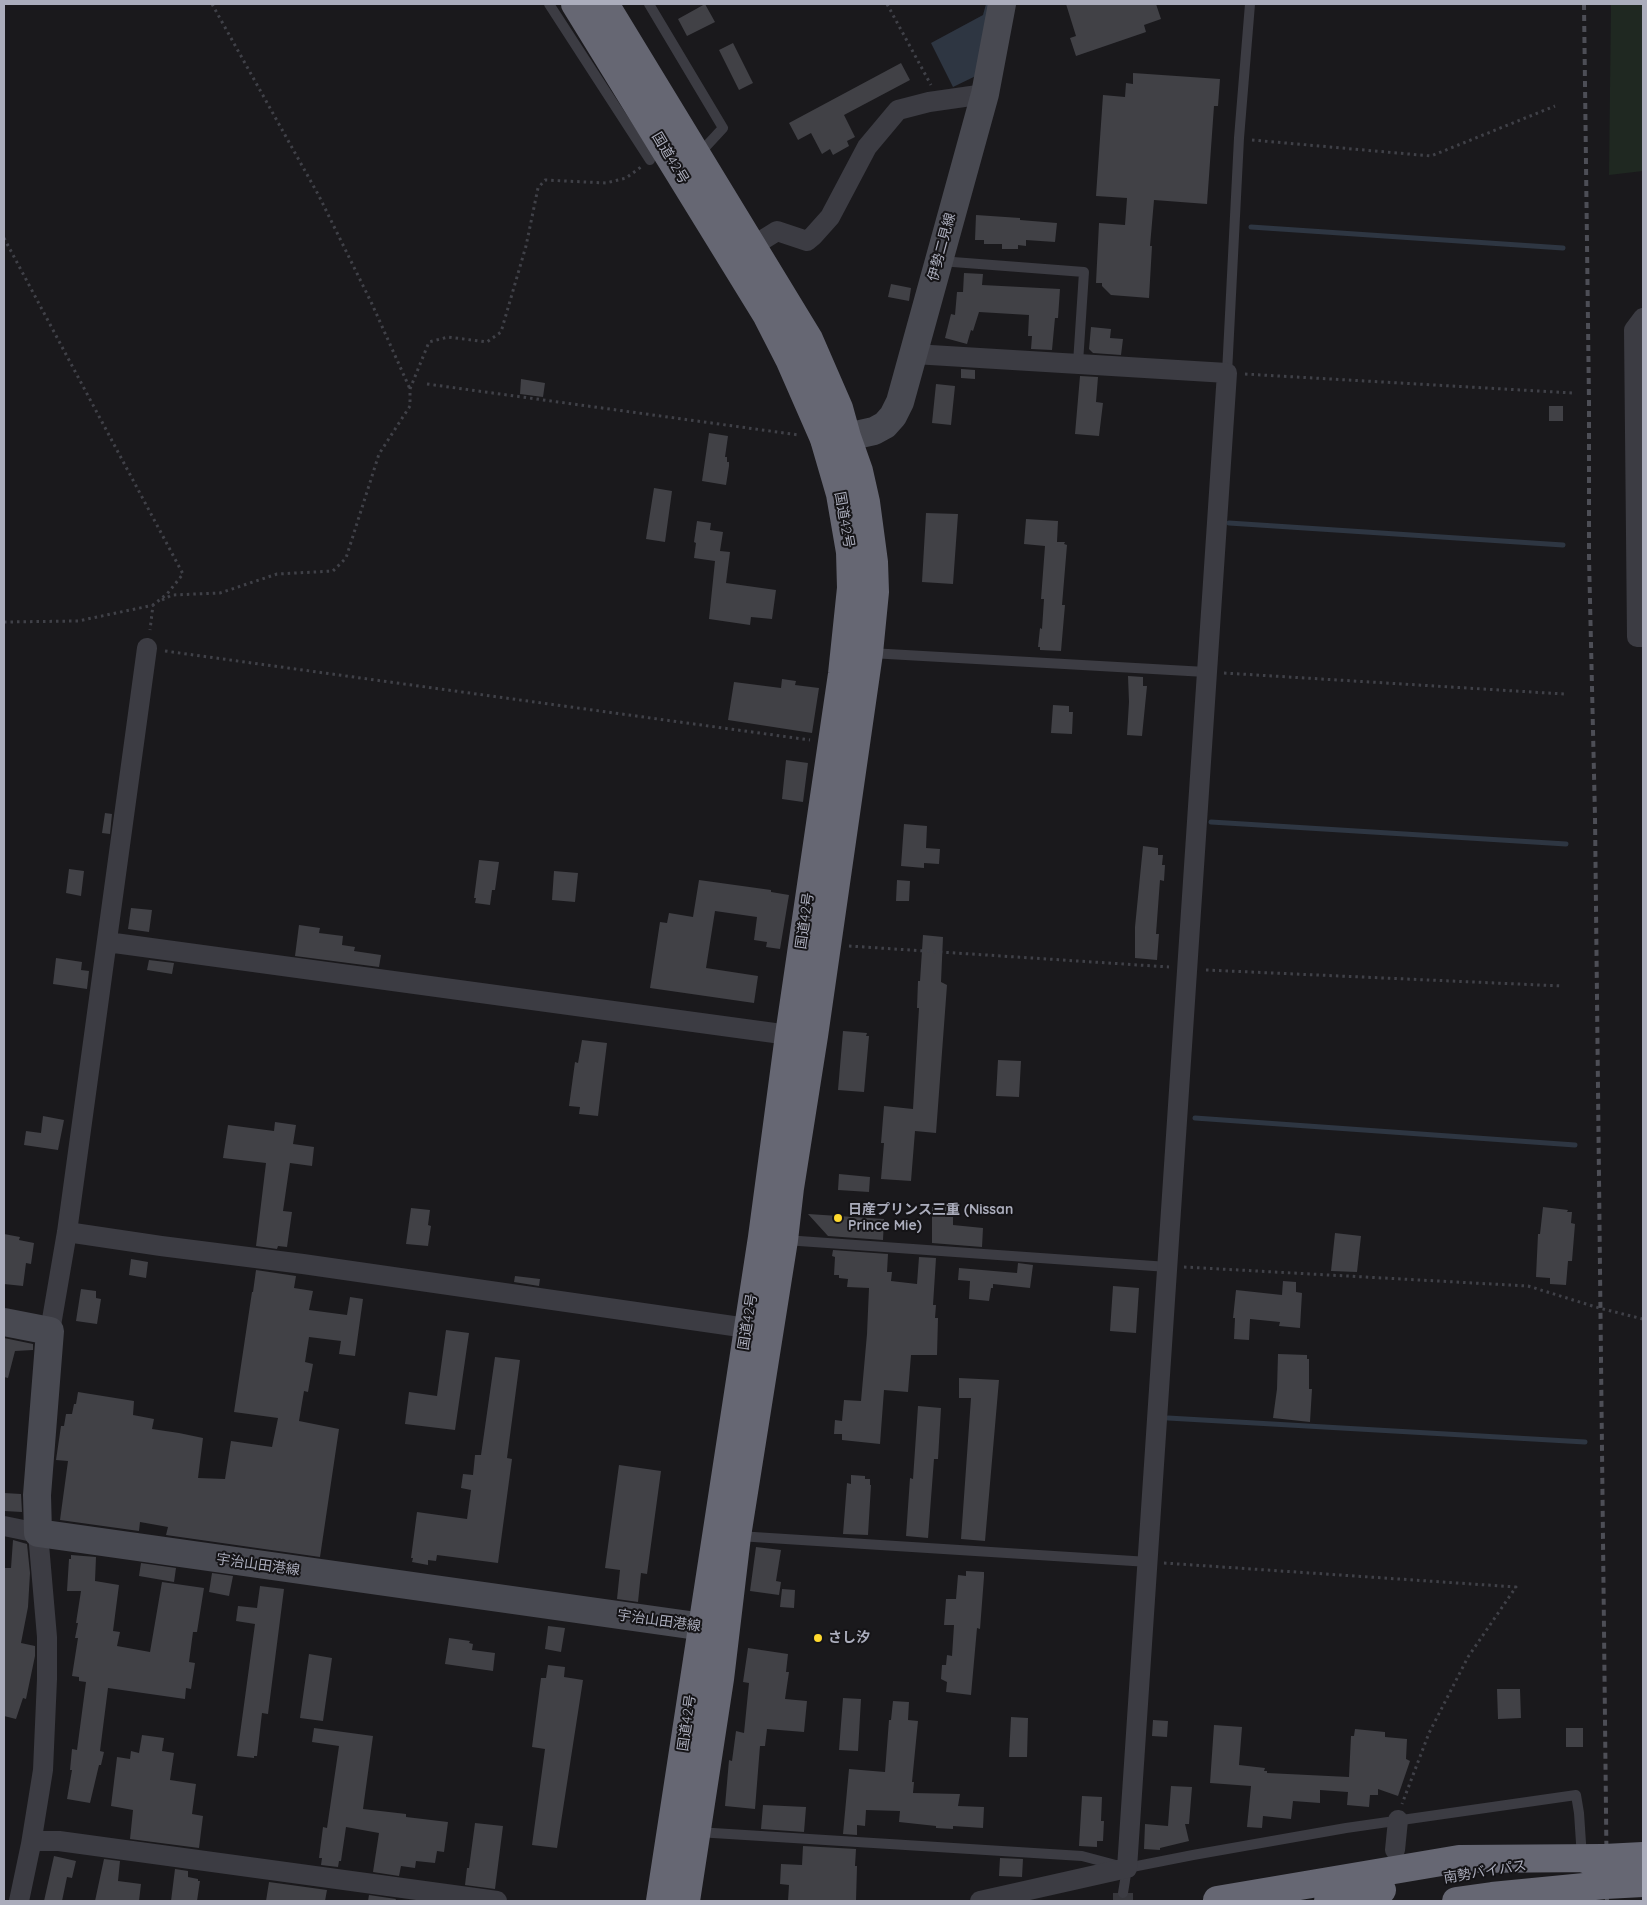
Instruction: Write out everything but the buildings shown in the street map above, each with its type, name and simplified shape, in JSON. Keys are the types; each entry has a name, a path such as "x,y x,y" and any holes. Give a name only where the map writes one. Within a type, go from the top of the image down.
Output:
{"highway":[{"name":"国道42号","path":"575,4 767,316 789,359 835,438 859,471 866,502 874,562 875,592 869,653 790,1188 747,1328 713,1629 720,1679 686,1901"},
{"name":"国道42号","path":"604,4 809,339 839,408 835,438 850,552 852,588 842,674 789,1035 773,1239 737,1536 713,1629 660,1901"},
{"name":"南勢バイパス","path":"1328,1901 1490,1870 1603,1858 1643,1856"},
{"path":"1214,1901 1459,1858 1603,1858"},
{"name":"南勢バイパス","path":"1456,1901 1492,1896 1594,1893 1643,1883"},
{"path":"1538,1901 1594,1893"}],"main road":[{"name":"伊勢二見線","path":"835,438 874,431 886,425 900,402 985,94 1002,4"},
{"path":"4,1322 50,1332 38,1495 38,1534"},
{"name":"宇治山田港線","path":"38,1534 713,1629"}],"street":[{"path":"753,246 777,231 806,241 830,217 867,147 898,110 985,94"},
{"path":"1643,318 1634,330 1637,637 1643,636"},
{"path":"914,354 1227,373 1186,969 1149,1562 1127,1868 980,1901"},
{"path":"50,1332 67,1232 147,648"},
{"path":"107,942 789,1035"},
{"path":"67,1232 747,1328"},
{"path":"4,1526 38,1534 47,1637 43,1770 31,1844 19,1901"},
{"path":"1395,1850 1398,1820"},
{"path":"31,1844 38,1841 59,1841 497,1901"}],"lane":[{"path":"549,4 650,160"},
{"path":"649,4 723,128 698,155"},
{"path":"1227,373 1239,138 1250,4"},
{"path":"938,261 1084,272 1078,363"},
{"path":"869,653 1206,672"},
{"path":"773,1239 1168,1267"},
{"path":"737,1536 1149,1562"},
{"path":"696,1832 1082,1856 1127,1868 1308,1834 1576,1795 1594,1893"},
{"path":"1123,1893 1127,1868"}],"path":[{"path":"212,4 319,196 372,304 410,389"},
{"path":"887,4 940,101"},
{"path":"1239,138 1431,156 1555,106"},
{"path":"4,622 78,620 153,605 172,595 220,593 277,574 333,571 346,558 379,454 410,406 410,389 429,342 448,337 487,342 501,332 526,246 538,188 545,180 606,182 626,178 650,160"},
{"path":"4,238 183,574 167,594 153,605 147,648 831,743"},
{"path":"1227,373 1572,393"},
{"path":"427,384 835,438"},
{"path":"1206,672 1564,694"},
{"path":"827,944 1186,969 1562,986"},
{"path":"1168,1267 1528,1286 1599,1308 1643,1319"},
{"path":"1149,1562 1516,1587 1468,1657 1429,1733 1398,1820"}],"shaded area":[{"path":"1611,4 1643,4 1643,171 1609,175"}],"water":[{"path":"986,4 998,4 984,72 953,87 931,43 983,15"}],"waterway":[{"path":"1251,227 1563,248"},
{"path":"1229,523 1563,545"},
{"path":"1211,822 1566,844"},
{"path":"1195,1118 1575,1145"},
{"path":"1168,1418 1585,1442"}],"tunnel":[{"path":"1123,1893 1123,1901"}],"railway":[{"path":"1584,4 1589,557 1595,817 1607,1901"}],"place":[{"name":"日産プリンス三重 (Nissan Prince Mie)","path":"838,1218"},
{"name":"さし汐","path":"818,1638"}]}
